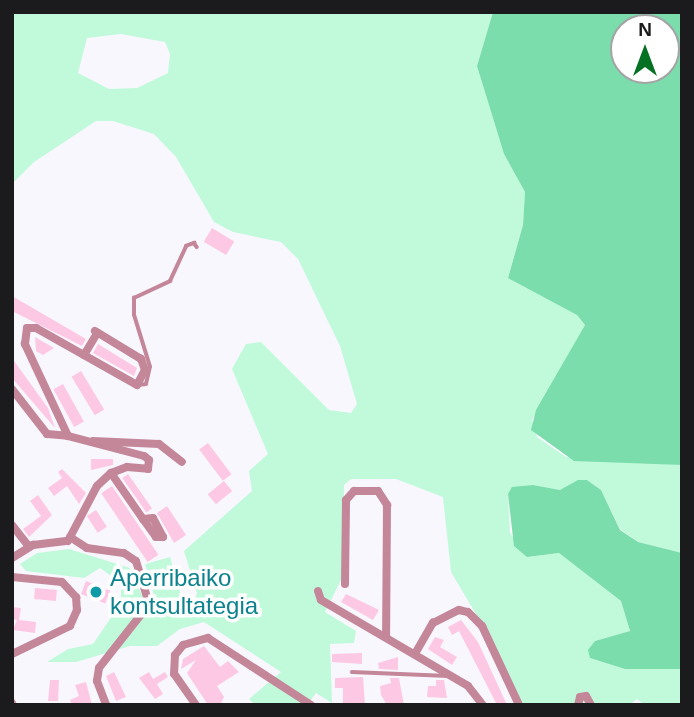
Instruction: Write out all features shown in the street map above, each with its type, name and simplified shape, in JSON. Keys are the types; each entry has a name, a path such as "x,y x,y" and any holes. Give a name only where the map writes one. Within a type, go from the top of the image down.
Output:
{"street":[{"path":"68,436 25,344 27,328 54,336 84,355 137,385 145,370 141,359 96,332 84,355"},
{"path":"12,388 47,434 68,436 149,460 148,469 127,467 111,473 97,486 71,537"},
{"path":"83,442 147,442 180,460"},
{"path":"111,473 143,519"},
{"path":"345,584 346,500 355,491 379,491 387,505 386,637"},
{"path":"12,525 29,547"},
{"path":"12,558 29,547 71,537 87,548 124,553 135,561 148,598 143,612 99,668 98,688 106,705"},
{"path":"12,577 62,582 76,597 77,610 70,626 12,654"},
{"path":"318,591 321,600 416,652 468,686 483,705"},
{"path":"416,652 433,623 458,610 468,612 482,626 519,705"},
{"path":"196,705 174,674 175,655 183,645 208,638 311,705"},
{"path":"578,705 580,696 586,696 591,705"}],"lane":[{"path":"137,385 146,384 150,368 134,315 134,298 170,281 186,246 194,243 197,247"},
{"path":"352,672 450,674"}],"green space":[{"path":"12,12 493,12 477,66 504,154 525,192 523,225 508,277 577,315 585,325 532,420 537,437 566,457 682,465 682,553 638,542 620,529 601,490 587,480 560,490 533,485 512,488 508,495 510,533 527,557 559,553 621,601 630,631 595,641 590,658 625,669 682,669 682,705 645,705 637,699 629,705 520,705 483,626 451,572 443,497 396,479 351,479 344,485 342,578 325,612 356,631 354,643 330,644 332,703 316,693 307,705 255,705 249,699 281,672 204,622 180,629 157,646 130,646 76,662 47,662 68,649 93,644 121,603 121,583 100,568 84,578 26,571 20,564 37,553 69,549 130,568 152,618 194,604 197,593 184,551 252,491 249,471 268,454 232,369 246,344 261,342 329,410 351,413 357,404 340,346 298,259 281,242 233,232 214,222 176,157 154,134 113,121 96,121 34,162 12,184","holes":["121,34 165,42 170,54 168,73 137,88 109,89 78,73 87,38"]},
{"path":"493,12 682,12 682,465 574,461 531,430 536,410 585,325 577,315 508,278 523,225 525,192 504,154 477,66"},
{"path":"578,480 587,480 601,490 620,530 638,542 682,553 682,669 625,669 590,658 588,650 595,641 630,631 621,601 559,553 527,557 514,546 508,494 512,487 533,485 560,490"},
{"path":"170,557 182,600 157,607 145,564"}],"building":[{"path":"212,228 234,241 226,255 204,242"},
{"path":"12,296 86,339 82,346 12,311"},
{"path":"35,337 54,348 43,355 36,351"},
{"path":"98,344 137,368 134,376 93,353"},
{"path":"12,358 48,408 55,428 12,378"},
{"path":"81,371 104,410 95,415 72,377"},
{"path":"63,384 84,422 74,427 53,389"},
{"path":"208,443 231,474 223,481 199,450"},
{"path":"91,459 113,459 113,465 91,470"},
{"path":"62,469 86,493 79,504 67,486 54,496 48,488 62,478 58,472"},
{"path":"128,474 152,508 146,512 122,478"},
{"path":"224,481 232,491 216,504 208,494"},
{"path":"112,486 158,555 148,562 101,493"},
{"path":"38,495 52,515 29,537 23,529 41,516 30,501"},
{"path":"167,506 186,535 174,543 157,513"},
{"path":"96,510 107,527 98,533 87,516"},
{"name":"Aperribaiko kontsultategia","path":"86,581 110,590 105,603 81,594"},
{"path":"35,588 57,590 56,601 34,599"},
{"path":"346,594 379,610 373,620 341,602"},
{"path":"12,607 21,608 19,620 36,622 35,633 13,630 17,620 12,619"},
{"path":"461,620 478,642 507,705 497,705 459,631 452,635 448,627"},
{"path":"435,637 444,640 440,647 457,657 452,665 428,649"},
{"path":"204,646 220,667 228,661 239,672 217,686 224,697 220,705 208,705 187,673 196,660 181,669 183,659"},
{"path":"362,653 362,664 332,662 332,654"},
{"path":"398,657 398,670 379,669 378,663"},
{"path":"114,672 126,697 116,701 106,676"},
{"path":"149,672 153,679 165,672 168,677 157,684 163,694 155,699 139,678"},
{"path":"363,677 365,705 343,703 343,688 335,688 335,678"},
{"path":"390,678 399,678 404,705 387,705 381,695 380,686 391,683"},
{"path":"50,680 59,680 58,701 48,701"},
{"path":"436,680 444,680 447,698 427,697 428,686 436,686"},
{"path":"86,682 92,705 72,705 70,700 79,696 75,685"}],"place":[{"name":"Aperribaiko kontsultategia","path":"96,592"}]}
